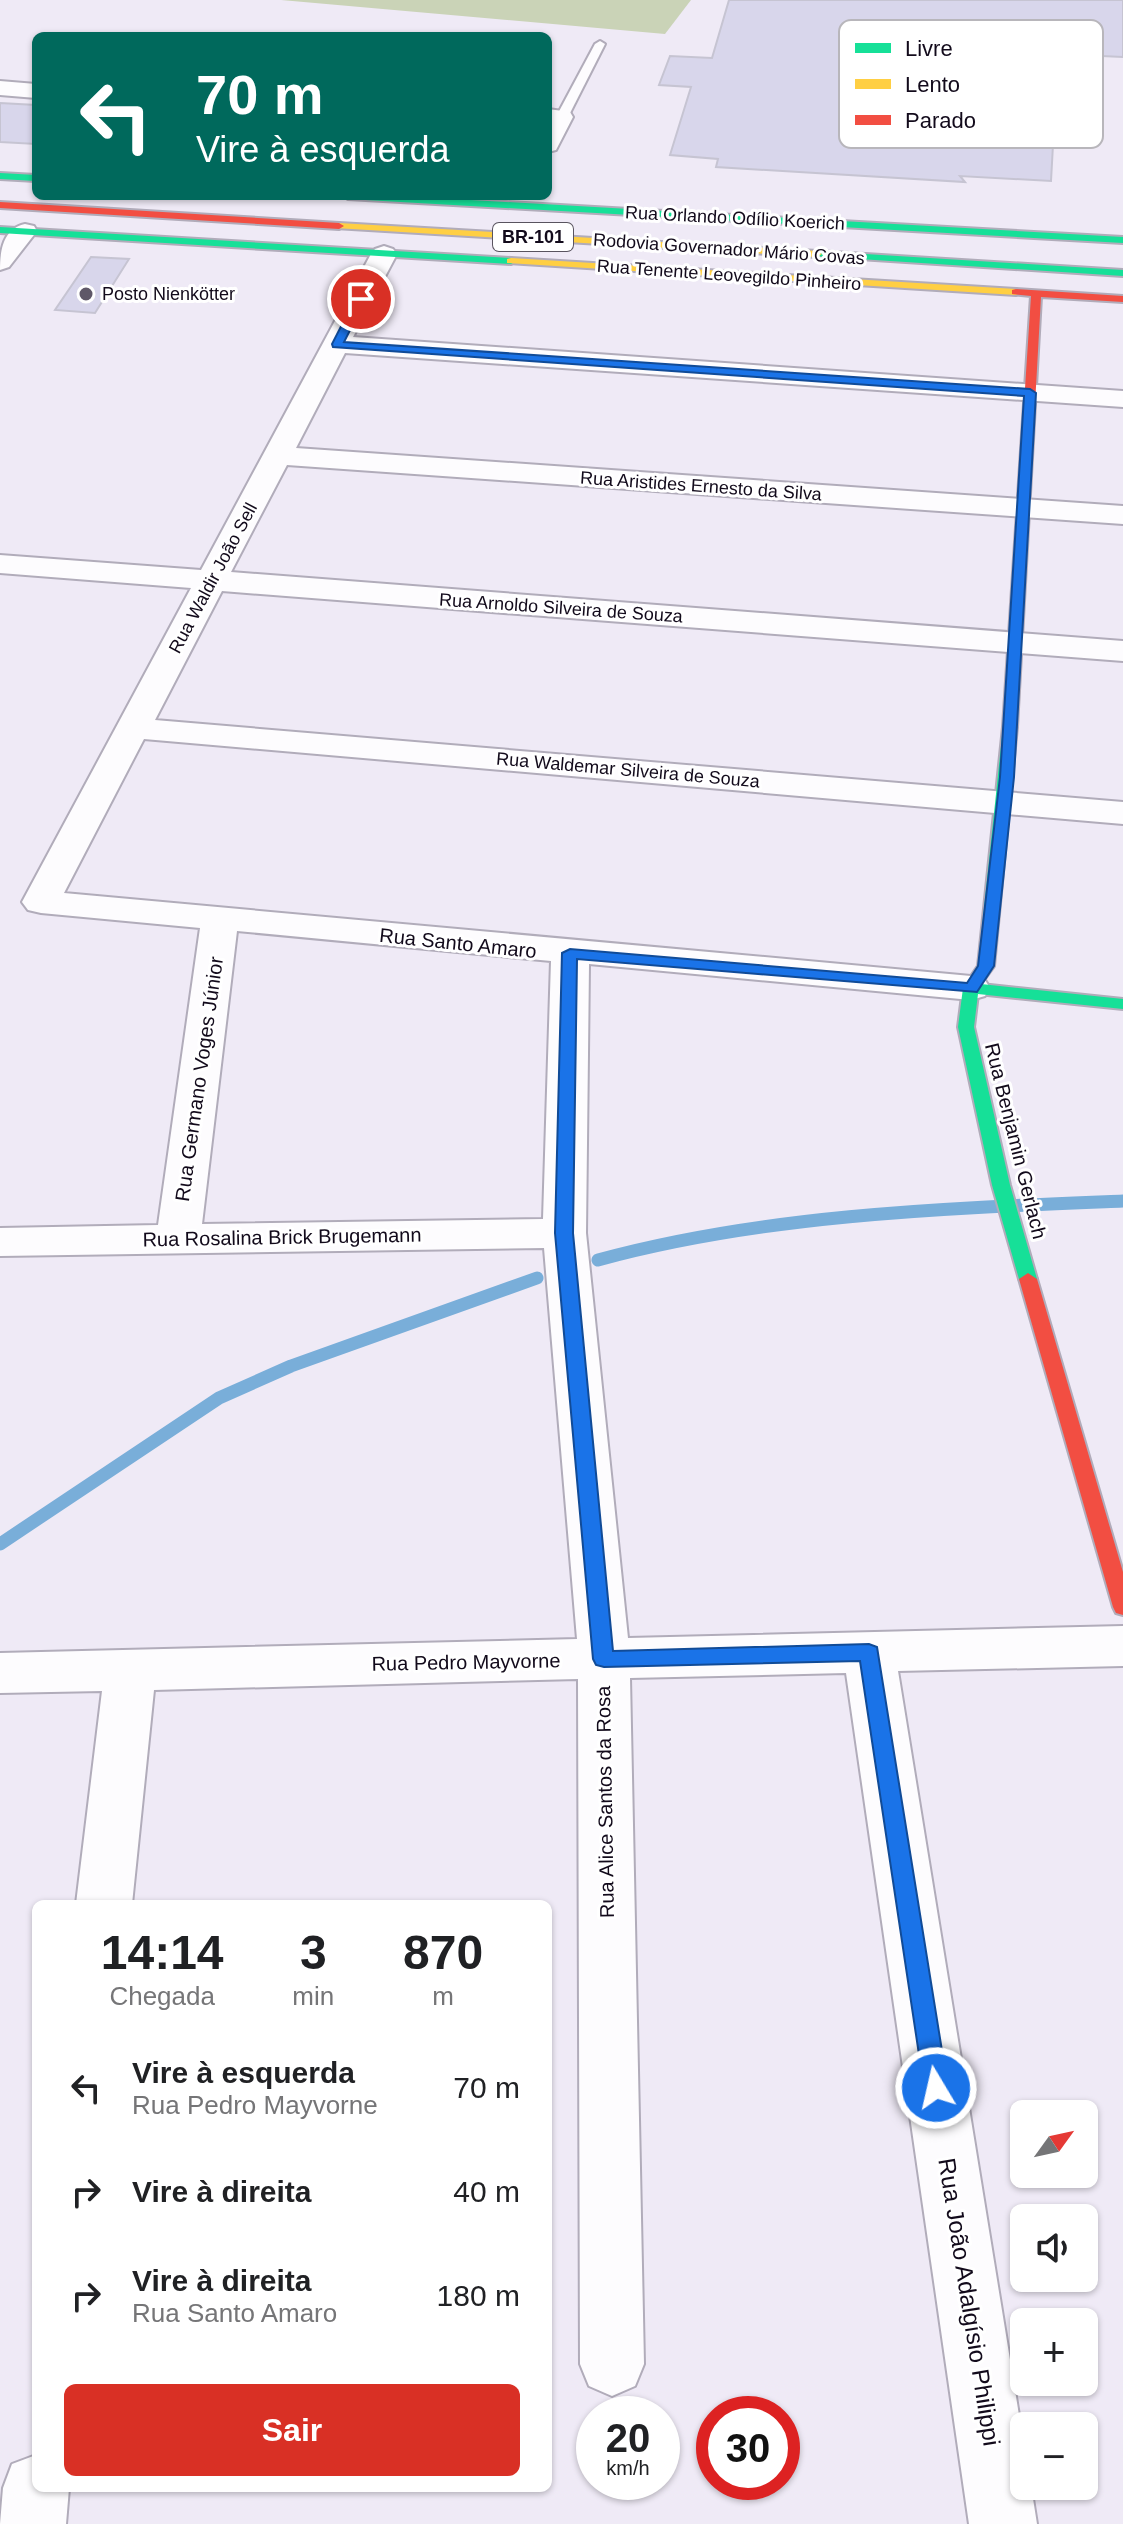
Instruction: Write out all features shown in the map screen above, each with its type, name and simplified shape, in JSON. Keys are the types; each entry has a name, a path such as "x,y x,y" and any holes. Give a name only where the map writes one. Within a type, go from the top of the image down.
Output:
{"main road":[{"path":"0,178 32,181"},
{"path":"0,188 32,190"},
{"name":"Rodovia Governador Mário Covas","path":"199,200 1123,257"},
{"name":"Rua Orlando Odílio Koerich","path":"486,200 1123,240"},
{"name":"Rodovia Governador Mário Covas","path":"0,205 1123,273"},
{"path":"0,213 84,210"},
{"name":"Rua Tenente Leovegildo Pinheiro","path":"12,230 1123,299"},
{"name":"Rua Benjamin Gerlach","path":"1036,294 1004,802 986,966 971,988 966,1027 1001,1185 1123,1607"},
{"path":"971,988 1123,1004"}],"street":[{"path":"0,88 32,91"},
{"path":"0,262 12,230"},
{"name":"Rua Waldir João Sell","path":"41,902 384,254"},
{"path":"337,344 1123,399"},
{"name":"Rua Aristides Ernesto da Silva","path":"278,456 1123,515"},
{"name":"Rua Arnoldo Silveira de Souza","path":"0,564 1123,651"},
{"name":"Rua Waldemar Silveira de Souza","path":"133,728 1123,813"},
{"name":"Rua Santo Amaro","path":"41,902 971,988"},
{"name":"Rua Germano Voges Júnior","path":"178,1239 220,920"},
{"name":"Rua Alice Santos da Rosa","path":"570,953 564,1233 604,1659 612,2364"},
{"name":"Rua Rosalina Brick Brugemann","path":"0,1242 564,1233"},
{"name":"Rua Pedro Mayvorne","path":"0,1673 1123,1646"},
{"name":"Rua João Adalgísio Philippi","path":"869,1652 1003,2524"},
{"path":"104,1900 130,1670"},
{"path":"32,2524 36,2492"}],"lane":[{"path":"555,117 600,44"}],"green space":[{"path":"281,0 691,0 665,34"}],"building":[{"path":"729,0 1123,0 1123,57 1103,56 1103,20 839,20 839,148 1053,148 1051,181 960,176 965,182 716,167 718,159 670,155 691,87 659,85 670,56 712,58"},
{"path":"0,103 32,105 32,144 0,142"},
{"name":"Posto Nienkötter","path":"91,257 129,259 95,313 55,310"}],"waterway":[{"path":"598,1260 727,1232 792,1223 925,1211 1123,1201"},
{"path":"0,1544 219,1398 291,1366 537,1278"}],"traffic: fast":[{"path":"0,176 32,178"},
{"path":"418,200 1123,240"},
{"path":"0,230 511,261"},
{"path":"817,254 1123,273"},
{"path":"1010,727 986,966 971,988 966,1027 1001,1185 1028,1279"},
{"path":"971,988 1123,1004"}],"traffic: slow":[{"path":"339,226 817,254"},
{"path":"511,261 1016,292"}],"traffic: jam":[{"path":"0,205 339,226"},
{"path":"1016,292 1123,299"},
{"path":"1010,727 1036,294"},
{"path":"1028,1279 1123,1607"}],"place":[{"name":"Posto Nienkötter","path":"86,294"}],"route":[{"path":"361,299 337,344 1030,393 1007,777 986,966 971,988 570,953 564,1233 604,1659 869,1652 936,2088"}]}
